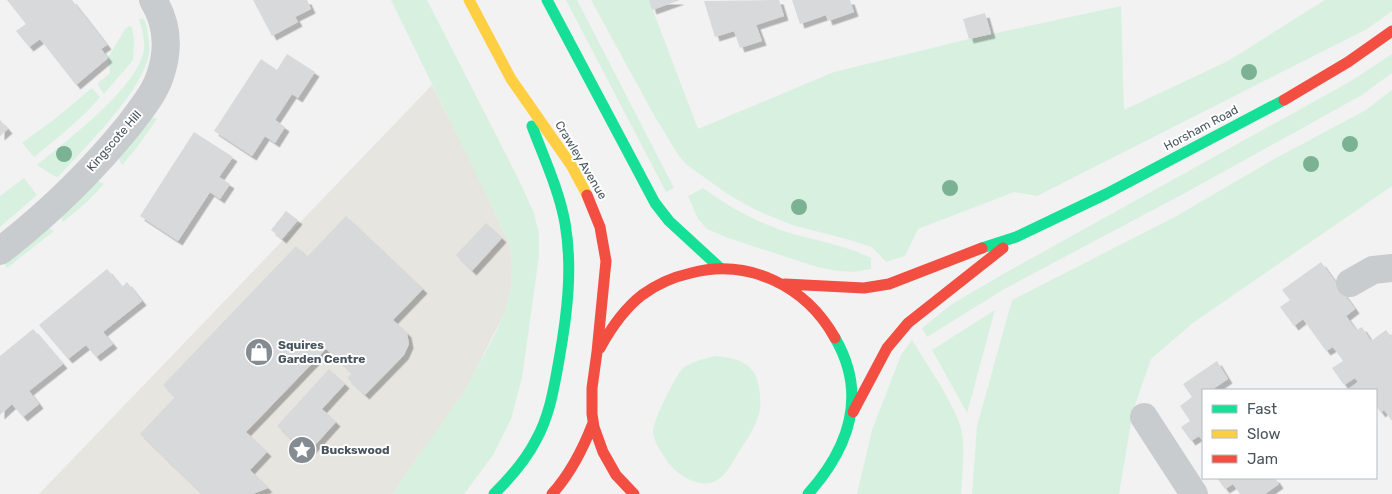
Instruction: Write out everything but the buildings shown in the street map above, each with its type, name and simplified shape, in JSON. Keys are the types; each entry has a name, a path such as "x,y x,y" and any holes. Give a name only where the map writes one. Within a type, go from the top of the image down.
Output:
{"main road":[{"name":"Crawley Avenue","path":"469,0 517,88 559,146 592,203 601,226 606,252 591,401 593,423"},
{"path":"547,0 655,202 669,221 719,267"},
{"name":"Horsham Road","path":"785,284 864,288 889,284 965,254 1016,237 1106,194 1282,101 1348,62 1392,31"},
{"path":"494,494 503,485 540,435 553,400 566,323 570,276 565,223 556,189 517,88"},
{"name":"Horsham Road","path":"850,418 887,348 908,323 1016,237"},
{"path":"596,354 617,320 637,298 662,282 690,272 719,267 753,271 785,284 813,305 834,332 846,359 852,388 850,418 838,454 827,474 808,494"},
{"path":"552,494 570,473 582,453 593,423"},
{"path":"593,423 600,446 611,468 634,494"},
{"path":"827,474 829,487"}],"street":[{"name":"Kingscote Hill","path":"0,251 29,229 75,185 114,144 147,102 160,78 166,53 165,28 153,0"},
{"path":"1350,283 1373,270 1392,268"},
{"path":"1144,417 1190,493"}],"shaded area":[{"path":"432,85 479,178 510,246 512,265 511,288 505,312 463,395 393,494 39,494"}],"green space":[{"path":"391,0 427,0 518,178 534,213 539,234 539,256 522,378 511,419 493,455 464,494 393,494 462,395 492,340 505,312 511,288 512,265 510,246"},
{"path":"566,0 577,0 674,188 666,192"},
{"path":"591,0 649,0 698,129 834,72 969,39 1121,6 1124,110 1228,61 1325,0 1392,0 1392,11 1367,29 1037,196 1014,192 918,229 905,256 886,262 872,247 792,225 756,210 729,195 687,165 679,156 655,117"},
{"path":"143,18 149,40 148,59 133,90 96,136 58,177 54,176 37,165 100,112 129,80 139,64 144,49 144,38 139,19"},
{"path":"129,26 132,27 134,40 133,60 104,94 97,84 110,73 108,58 125,29"},
{"path":"1392,54 1392,73 1362,95 1185,193 1006,288 927,337 922,328 952,304 1351,81"},
{"path":"92,88 100,97 77,121 34,157 22,143"},
{"path":"1392,90 1392,186 1194,322 1151,359 1133,411 1119,494 972,494 977,426 1012,300 1173,218 1276,158 1366,110"},
{"path":"151,117 157,119 122,165 118,157"},
{"path":"24,178 37,195 0,227 0,196"},
{"path":"98,181 104,184 87,202 63,222 60,215"},
{"path":"703,188 735,209 769,225 793,234 843,247 871,258 871,269 854,272 817,267 728,238 707,229 698,219 688,196"},
{"path":"47,227 54,231 7,268 3,261"},
{"path":"995,310 967,413 932,350"},
{"path":"912,340 946,395 961,428 963,453 961,494 857,494 872,430 901,355"},
{"path":"715,356 741,361 752,370 759,385 760,408 752,431 728,470 715,481 698,483 681,475 671,466 659,448 653,432 656,419 665,399 683,368"}],"traffic: fast":[{"path":"547,0 655,203 669,221 719,267"},
{"path":"982,248 1016,237 1106,194 1284,100"},
{"path":"494,494 527,455 545,421 551,401 567,309 569,257 565,223 555,186 532,126"},
{"path":"808,494 834,458 849,420 852,400 850,380 845,359 835,338"}],"traffic: slow":[{"path":"469,0 511,79 571,165 587,195"}],"traffic: jam":[{"path":"1284,100 1348,62 1392,31"},
{"path":"587,195 600,227 606,261 592,388 594,427 603,452 616,475 634,494"},
{"path":"785,284 864,288 889,284 982,248"},
{"path":"853,412 887,348 908,323 1003,248"},
{"path":"600,348 618,319 629,306 653,287 691,273 713,269 754,273 774,280 808,304 823,320 835,338"},
{"path":"552,494 576,460 593,423"}],"place":[{"name":"Squires Garden Centre","path":"259,352"},
{"name":"Buckswood","path":"302,450"}]}
